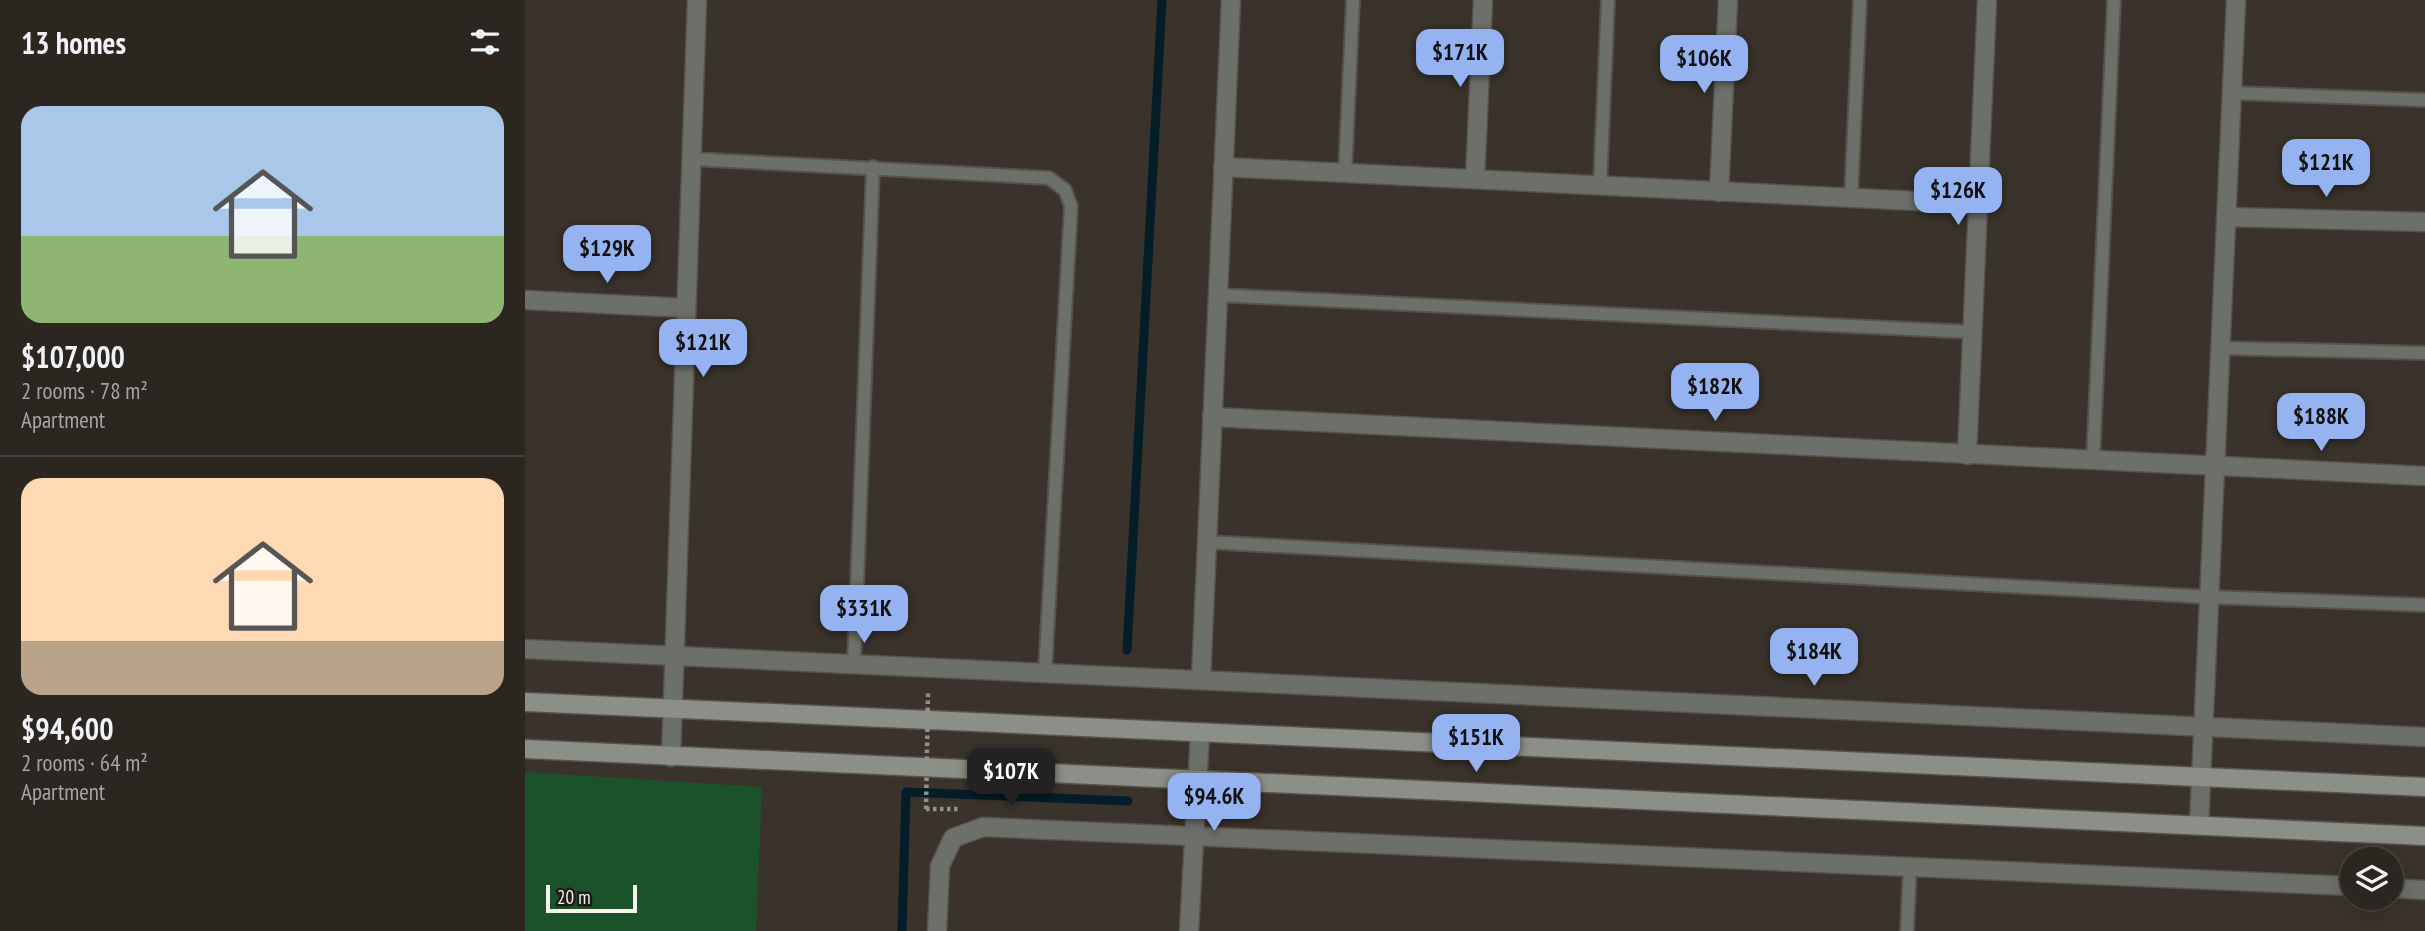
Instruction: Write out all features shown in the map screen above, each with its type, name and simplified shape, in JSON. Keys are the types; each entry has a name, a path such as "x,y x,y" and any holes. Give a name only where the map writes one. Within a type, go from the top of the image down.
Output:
{"street":[{"path":"671,757 697,0"},
{"path":"1201,679 1231,0"},
{"path":"1475,179 1483,0"},
{"path":"1719,192 1728,0"},
{"path":"1967,455 1987,0"},
{"path":"2199,825 2236,0"},
{"path":"1223,167 1978,204"},
{"path":"2226,217 2425,222"},
{"path":"525,300 686,308"},
{"path":"1212,417 2425,476"},
{"path":"525,649 2425,737"},
{"path":"525,702 2425,787"},
{"path":"1189,931 1200,733"},
{"path":"525,750 2425,836"},
{"path":"937,931 940,866 953,838 983,827 1195,834 2340,885"},
{"path":"2403,889 2425,890"}],"lane":[{"path":"1345,173 1353,0"},
{"path":"1600,186 1608,0"},
{"path":"1851,198 1860,0"},
{"path":"2093,461 2114,0"},
{"path":"2231,93 2425,100"},
{"path":"692,159 1049,177 1065,190 1071,206 1045,672"},
{"path":"854,664 873,167"},
{"path":"1217,295 1972,332"},
{"path":"2221,348 2425,353"},
{"path":"1206,542 2209,597 2425,605"},
{"path":"1907,931 1910,866"}],"path":[{"path":"926,809 928,692"}],"green space":[{"path":"525,772 762,787 756,931 525,931"}],"waterway":[{"path":"1127,650 1162,0"},
{"path":"902,931 906,792 1128,801"}]}
